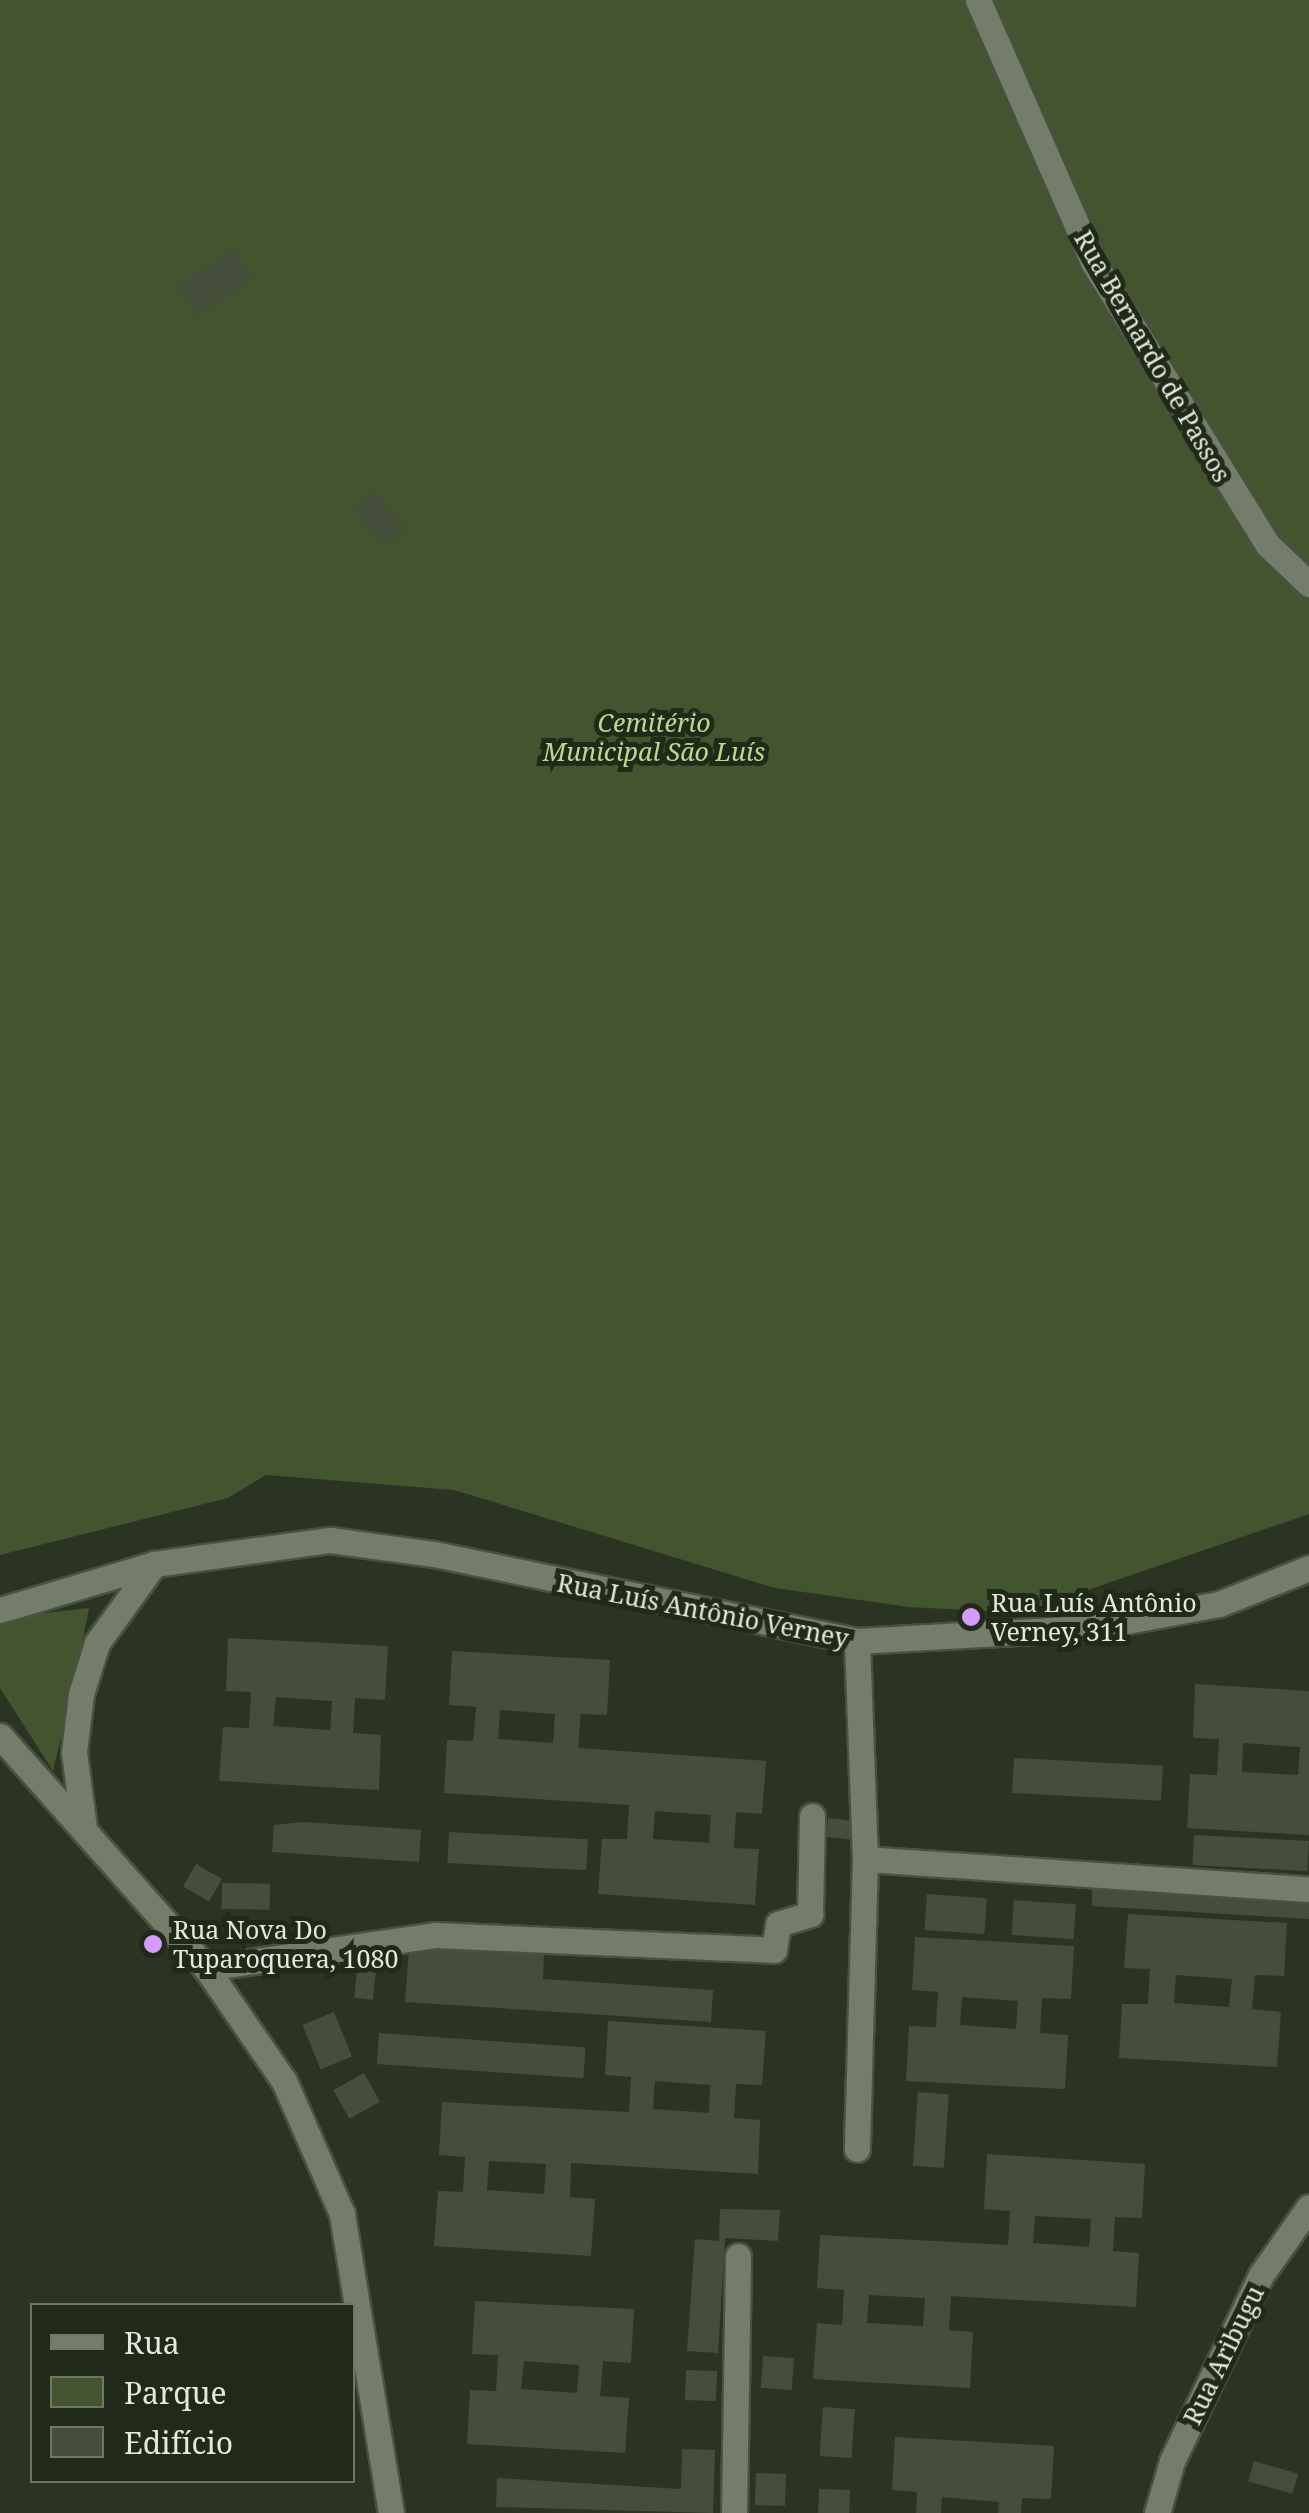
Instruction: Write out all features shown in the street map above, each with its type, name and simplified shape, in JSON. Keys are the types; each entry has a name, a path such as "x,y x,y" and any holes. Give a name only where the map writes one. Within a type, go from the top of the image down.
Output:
{"street":[{"name":"Rua Bernardo de Passos","path":"978,0 1093,262 1258,529 1309,584"},
{"name":"Rua Luís Antônio Verney","path":"0,1610 154,1564 330,1540 434,1554 858,1641 1089,1628 1219,1604 1309,1568"},
{"path":"84,1828 74,1752 81,1694 97,1642 154,1564"},
{"path":"858,1641 865,1859 858,2149"},
{"path":"0,1736 206,1968 284,2082 342,2214 391,2513 404,2513"},
{"path":"206,1968 434,1935 774,1950 778,1924 810,1914 812,1816"},
{"path":"865,1859 1309,1888"},
{"name":"Rua Aribugu","path":"1157,2513 1172,2461 1262,2275 1309,2207"},
{"path":"734,2513 738,2256"}],"green space":[{"name":"Cemitério Municipal São Luís","path":"0,0 1309,0 1309,1514 1021,1613 909,1607 775,1588 454,1490 266,1475 228,1498 0,1555"},
{"path":"89,1608 53,1771 0,1688 0,1618"}],"building":[{"path":"234,250 253,279 198,315 179,286"},
{"path":"375,492 406,529 385,546 354,509"},
{"path":"228,1638 388,1646 385,1700 355,1698 353,1733 381,1735 379,1790 219,1781 223,1727 249,1728 251,1692 226,1691","holes":["276,1697 332,1701 330,1730 273,1726"]},
{"path":"452,1651 610,1660 607,1715 581,1714 578,1748 766,1761 762,1814 736,1812 734,1848 759,1849 755,1905 598,1894 602,1839 627,1839 629,1805 444,1793 447,1740 473,1741 476,1707 449,1705","holes":["500,1710 555,1714 553,1743 498,1739","655,1811 711,1815 709,1843 653,1839"]},
{"path":"1195,1684 1309,1691 1309,1835 1187,1828 1190,1774 1217,1775 1219,1739 1193,1738","holes":["1243,1743 1300,1747 1298,1775 1242,1772"]},
{"path":"1014,1758 1163,1766 1161,1801 1012,1793"},
{"path":"828,1818 858,1821 856,1840 826,1837"},
{"path":"305,1822 421,1830 419,1862 272,1852 274,1825"},
{"path":"449,1832 588,1839 586,1870 447,1863"},
{"path":"1194,1835 1309,1841 1307,1871 1192,1865"},
{"path":"196,1864 222,1879 209,1902 183,1887"},
{"path":"1092,1879 1309,1897 1309,1919 1092,1906"},
{"path":"222,1883 270,1884 270,1910 222,1909"},
{"path":"927,1894 987,1898 984,1934 924,1930"},
{"path":"1014,1900 1076,1904 1073,1939 1012,1935"},
{"path":"1128,1914 1287,1923 1284,1976 1255,1975 1252,2009 1281,2012 1277,2067 1119,2058 1122,2004 1148,2004 1150,1969 1124,1968","holes":["1176,1975 1232,1979 1229,2007 1174,2003"]},
{"path":"915,1937 1074,1946 1071,1999 1042,1998 1040,2033 1068,2035 1065,2089 906,2081 909,2026 936,2027 938,1992 912,1990","holes":["962,1997 1018,2001 1016,2029 960,2025"]},
{"path":"417,1946 544,1952 543,1979 713,1990 711,2022 405,2002 409,1950"},
{"path":"357,1970 376,1972 373,2000 354,1998"},
{"path":"334,2012 352,2057 320,2069 302,2025"},
{"path":"608,2021 766,2031 762,2085 736,2084 734,2118 760,2120 758,2174 571,2163 570,2197 595,2199 591,2256 434,2246 438,2191 463,2192 465,2157 439,2155 442,2102 629,2112 631,2077 605,2075","holes":["655,2081 710,2085 709,2113 653,2109","489,2161 546,2164 544,2194 487,2190"]},
{"path":"379,2033 585,2047 583,2078 377,2064"},
{"path":"364,2073 380,2102 349,2119 333,2090"},
{"path":"918,2092 949,2094 944,2168 913,2166"},
{"path":"987,2154 1145,2164 1142,2218 1115,2217 1113,2251 1139,2253 1136,2307 951,2296 949,2330 973,2332 970,2388 813,2379 817,2323 842,2325 844,2290 817,2288 820,2235 1008,2245 1010,2211 984,2209","holes":["1035,2216 1091,2219 1089,2247 1033,2243","869,2295 925,2298 923,2326 867,2323"]},
{"path":"720,2209 780,2210 778,2241 725,2238 718,2353 687,2351 695,2239 719,2241"},
{"path":"475,2301 634,2309 631,2363 603,2361 600,2396 629,2398 625,2453 467,2444 470,2390 496,2391 498,2355 472,2354","holes":["524,2361 579,2365 577,2393 521,2389"]},
{"path":"763,2356 794,2358 792,2390 761,2388"},
{"path":"686,2370 717,2371 716,2401 685,2400"},
{"path":"823,2407 855,2409 852,2458 820,2456"},
{"path":"895,2437 1054,2446 1051,2499 1022,2498 1021,2513 998,2513 999,2502 942,2497 941,2513 916,2513 917,2492 892,2490"},
{"path":"682,2449 715,2450 713,2513 496,2507 497,2478 681,2489"},
{"path":"1254,2461 1298,2474 1292,2494 1248,2481"},
{"path":"756,2473 786,2474 785,2506 755,2505"},
{"path":"819,2489 850,2490 849,2513 818,2513"}],"place":[{"name":"Rua Luís Antônio Verney, 311","path":"971,1617"},
{"name":"Rua Nova Do Tuparoquera, 1080","path":"153,1944"}]}
